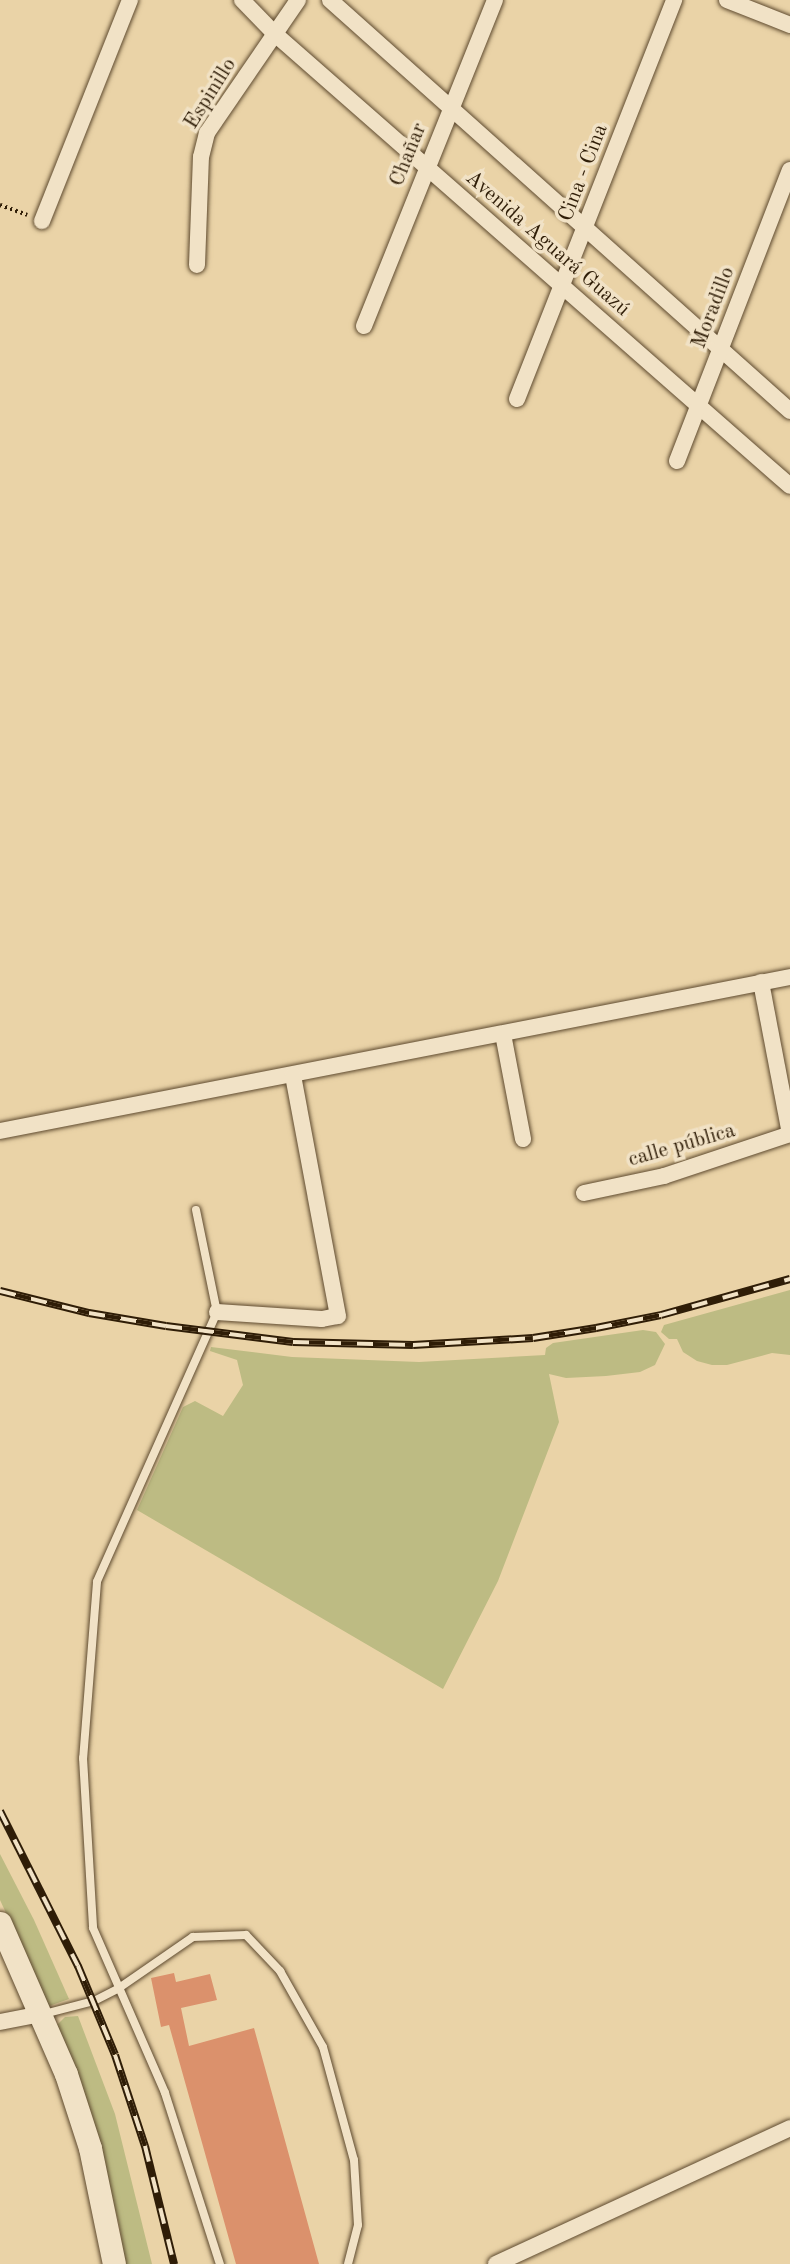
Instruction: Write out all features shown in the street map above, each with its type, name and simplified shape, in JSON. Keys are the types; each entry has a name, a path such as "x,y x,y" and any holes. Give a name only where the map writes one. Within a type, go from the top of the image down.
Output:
{"main road":[{"path":"0,1923 66,2074 90,2148 114,2264"}],"street":[{"path":"42,221 130,0"},
{"name":"Avenida Aguará Guazú","path":"242,0 275,34 790,486"},
{"name":"Espinillo","path":"197,265 201,158 206,133 298,0"},
{"name":"Avenida Aguará Guazú","path":"330,0 790,411"},
{"name":"Chañar","path":"364,326 495,0"},
{"name":"Cina - Cina","path":"517,399 674,0"},
{"path":"727,0 790,25"},
{"name":"Moradillo","path":"677,461 790,170"},
{"path":"0,1131 790,977"},
{"name":"calle pública","path":"584,1193 664,1177 790,1134 786,1090 761,982"},
{"path":"503,1034 523,1139"},
{"path":"216,1312 322,1319 338,1316 293,1075"},
{"path":"0,2022 41,2014"},
{"path":"496,2264 790,2128"}],"lane":[{"path":"196,1210 216,1312 95,1591 83,1758 93,1928 165,2093 220,2264"},
{"path":"41,2014 94,2001 119,1988 193,1937 246,1934 280,1971 323,2047 354,2160 358,2225 348,2264"}],"path":[{"path":"0,205 42,221"}],"shaded area":[{"path":"790,1290 790,1355 772,1353 727,1365 712,1365 697,1361 683,1352 677,1339 669,1339 661,1332 664,1325"},
{"path":"643,1330 656,1332 665,1344 655,1365 640,1372 606,1376 566,1378 549,1374 559,1422 498,1581 443,1689 137,1510 183,1407 195,1401 223,1416 243,1385 237,1360 210,1351 211,1347 292,1357 419,1362 545,1355 546,1348 553,1343"},
{"path":"0,1854 34,1920 69,1999 49,2006 0,1900"},
{"path":"78,2016 115,2114 152,2264 125,2264 119,2224 99,2146 76,2071 57,2025 65,2017"}],"building":[{"path":"174,1973 176,1982 210,1974 217,2000 181,2008 189,2046 254,2028 319,2264 236,2264 169,2025 161,2027 151,1978"}],"railway":[{"path":"0,1291 89,1313 166,1326 293,1342 413,1345 533,1338 596,1328 661,1315 790,1279"},
{"path":"0,1811 78,1966 115,2055 145,2146 174,2264"}]}
